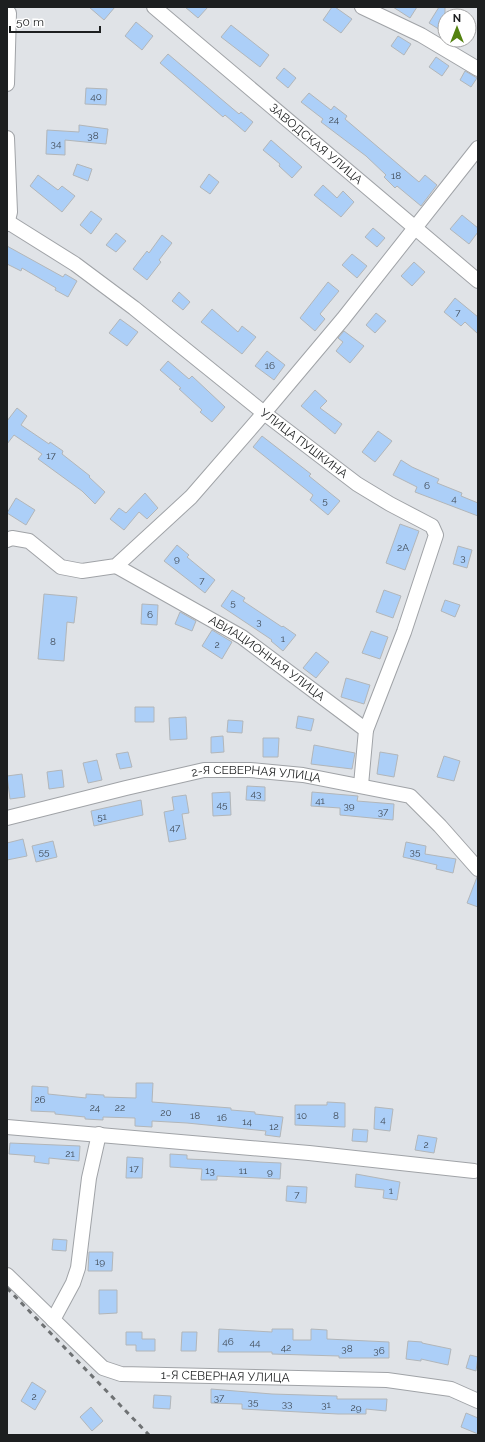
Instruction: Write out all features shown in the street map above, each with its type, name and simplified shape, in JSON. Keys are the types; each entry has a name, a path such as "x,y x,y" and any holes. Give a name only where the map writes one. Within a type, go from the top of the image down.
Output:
{"street":[{"name":"ЗАВОДСКАЯ УЛИЦА","path":"154,7 414,229 478,281"},
{"path":"362,7 421,36 478,69"},
{"path":"7,84 9,13"},
{"path":"7,138 10,212 7,223"},
{"path":"7,540 12,538 29,542 61,567 82,571 116,566 191,497 264,413 478,148"},
{"name":"УЛИЦА ПУШКИНА","path":"7,223 75,264 134,308 264,413 357,484 390,504 432,526 436,535 404,632 366,730"},
{"name":"АВИАЦИОННАЯ УЛИЦА","path":"116,566 242,637 366,730"},
{"path":"361,785 366,730"},
{"name":"2-Я СЕВЕРНАЯ УЛИЦА","path":"7,818 204,770 250,770 303,775 361,785 410,796 440,826 478,869"},
{"path":"7,1127 99,1134 474,1171"},
{"path":"53,1320 73,1283 78,1268 89,1178 99,1134"},
{"name":"1-Я СЕВЕРНАЯ УЛИЦА","path":"7,1275 103,1368 121,1374 387,1380 451,1389 478,1402"}],"building":[{"path":"89,7 115,7 104,20"},
{"path":"185,7 208,7 198,18"},
{"path":"332,7 335,7 352,19 341,33 323,20"},
{"path":"393,7 417,7 410,18"},
{"path":"437,10 437,28 429,23"},
{"path":"136,22 153,36 142,50 125,36"},
{"path":"231,25 269,55 260,67 221,37"},
{"path":"398,36 411,44 404,55 391,46"},
{"path":"168,54 239,114 241,112 253,122 245,132 225,115 223,117 160,63"},
{"path":"436,57 449,66 442,76 429,67"},
{"path":"284,68 296,78 288,88 276,78"},
{"path":"465,71 477,78 471,87 460,80"},
{"path":"86,88 107,89 106,105 85,104"},
{"path":"309,93 331,110 334,106 347,116 345,119 419,182 425,175 437,185 421,206 397,186 395,188 384,177 386,175 366,156 321,122 323,119 301,102"},
{"path":"79,125 108,129 106,144 65,140 65,155 46,154 47,130 79,132"},
{"path":"271,140 302,167 292,178 279,166 280,164 263,150"},
{"path":"77,164 92,169 88,181 73,175"},
{"path":"209,174 219,182 210,194 200,187"},
{"path":"38,175 58,190 62,186 75,196 62,212 30,186"},
{"path":"323,185 337,198 343,191 354,202 341,217 314,195"},
{"path":"91,211 102,219 91,234 80,225"},
{"path":"462,215 478,228 478,232 469,244 450,229"},
{"path":"373,228 385,238 377,247 365,237"},
{"path":"116,233 126,241 116,252 106,245"},
{"path":"162,235 172,243 159,260 161,262 147,280 133,269 147,251 149,253"},
{"path":"7,246 63,277 65,274 77,281 68,297 55,290 56,288 22,268 21,271 7,264"},
{"path":"352,254 367,266 357,278 342,265"},
{"path":"414,262 425,272 412,286 401,276"},
{"path":"328,282 339,291 320,314 325,319 315,331 300,318"},
{"path":"179,292 190,302 183,310 172,301"},
{"path":"455,298 478,317 478,334 465,322 461,326 444,312"},
{"path":"212,309 238,332 242,326 256,337 242,354 201,322"},
{"path":"376,313 386,321 375,333 366,325"},
{"path":"120,319 138,332 127,346 109,333"},
{"path":"344,331 364,346 350,363 336,351 343,342 338,338"},
{"path":"267,351 285,365 274,380 255,366"},
{"path":"168,361 189,379 192,376 225,407 212,422 200,412 202,410 179,389 181,388 160,370"},
{"path":"315,390 327,401 320,408 342,424 335,434 301,406"},
{"path":"17,408 27,416 21,425 49,444 50,442 63,451 62,454 90,476 89,477 105,492 95,504 82,491 38,459 42,454 14,435 7,444 7,421"},
{"path":"378,431 392,441 375,462 362,452"},
{"path":"262,436 311,474 309,476 340,501 328,515 310,500 313,495 253,447"},
{"path":"401,460 412,467 439,479 437,483 462,493 461,496 478,503 478,516 415,492 417,487 393,475"},
{"path":"145,493 158,508 147,519 139,512 124,530 110,519 119,508 126,513"},
{"path":"16,498 35,510 26,525 7,513"},
{"path":"400,524 419,531 405,570 386,563"},
{"path":"177,545 189,555 187,557 215,580 205,593 164,561"},
{"path":"458,546 472,550 467,568 453,564"},
{"path":"232,590 245,598 243,601 296,635 283,651 271,641 272,640 221,606"},
{"path":"384,590 401,596 393,618 376,612"},
{"path":"44,594 77,597 74,623 67,622 64,661 38,659"},
{"path":"445,600 460,605 455,617 441,611"},
{"path":"142,604 158,605 157,625 141,624"},
{"path":"180,612 196,621 192,631 175,624"},
{"path":"212,630 232,642 222,659 202,646"},
{"path":"371,631 388,637 380,659 362,653"},
{"path":"316,652 329,662 316,678 303,668"},
{"path":"346,678 370,685 364,704 341,697"},
{"path":"135,707 154,707 154,722 135,722"},
{"path":"298,716 314,719 311,731 296,728"},
{"path":"186,717 187,739 170,740 169,718"},
{"path":"228,720 243,721 242,733 227,732"},
{"path":"223,736 224,752 211,753 211,737"},
{"path":"263,738 279,738 278,757 263,757"},
{"path":"314,745 355,753 352,769 311,764"},
{"path":"128,752 132,767 120,769 116,754"},
{"path":"380,752 398,755 394,777 377,774"},
{"path":"444,756 460,761 454,781 437,777"},
{"path":"97,760 102,780 88,783 83,763"},
{"path":"62,770 64,787 49,789 47,772"},
{"path":"22,774 25,797 10,799 7,776"},
{"path":"247,786 265,787 265,801 246,800"},
{"path":"230,792 231,815 213,816 212,793"},
{"path":"312,792 358,796 357,801 394,804 393,820 340,815 340,808 311,806"},
{"path":"186,795 189,813 182,814 186,839 169,842 164,812 174,810 172,797"},
{"path":"141,800 143,815 94,826 91,811"},
{"path":"23,839 27,856 7,860 7,843"},
{"path":"53,841 57,857 36,862 32,846"},
{"path":"406,842 426,846 425,854 456,859 453,873 436,869 437,865 403,857"},
{"path":"478,877 478,907 467,903"},
{"path":"136,1083 153,1083 152,1102 231,1108 231,1110 255,1112 255,1114 283,1117 280,1137 265,1135 266,1131 152,1121 152,1127 135,1126 135,1118 103,1117 103,1120 85,1119 85,1117 55,1114 55,1112 31,1111 32,1086 48,1087 48,1094 86,1098 86,1094 104,1095 104,1097 136,1098"},
{"path":"327,1102 345,1103 345,1127 295,1125 295,1105 327,1105"},
{"path":"375,1107 393,1109 390,1131 374,1129"},
{"path":"353,1129 368,1130 367,1142 352,1141"},
{"path":"418,1135 437,1138 434,1153 415,1150"},
{"path":"10,1143 80,1146 79,1161 49,1158 49,1164 34,1162 35,1156 9,1154"},
{"path":"170,1154 187,1155 187,1159 281,1163 280,1179 217,1176 217,1180 201,1180 202,1169 170,1167"},
{"path":"127,1157 143,1158 142,1178 126,1178"},
{"path":"356,1174 400,1182 397,1200 383,1198 384,1190 355,1187"},
{"path":"287,1186 307,1187 306,1203 286,1201"},
{"path":"53,1239 67,1240 66,1251 52,1250"},
{"path":"89,1252 113,1252 112,1271 88,1271"},
{"path":"99,1290 117,1290 117,1313 99,1314"},
{"path":"219,1329 272,1332 272,1329 293,1329 293,1340 311,1340 311,1329 327,1330 327,1339 389,1342 389,1358 339,1358 339,1356 272,1354 272,1352 218,1352"},
{"path":"126,1332 142,1332 142,1339 155,1339 155,1351 136,1351 136,1345 126,1345"},
{"path":"182,1332 197,1332 196,1351 181,1351"},
{"path":"408,1341 422,1342 451,1349 448,1365 421,1359 421,1361 406,1359"},
{"path":"470,1355 478,1357 476,1371 466,1368"},
{"path":"32,1382 46,1391 35,1410 21,1401"},
{"path":"211,1389 272,1394 337,1396 337,1399 387,1399 386,1411 366,1409 366,1414 338,1414 242,1409 242,1404 211,1403"},
{"path":"154,1395 171,1396 170,1409 153,1408"},
{"path":"91,1407 103,1421 92,1431 80,1417"},
{"path":"466,1413 478,1418 478,1434 461,1427"}],"railway":[{"path":"7,1288 149,1435"}]}
